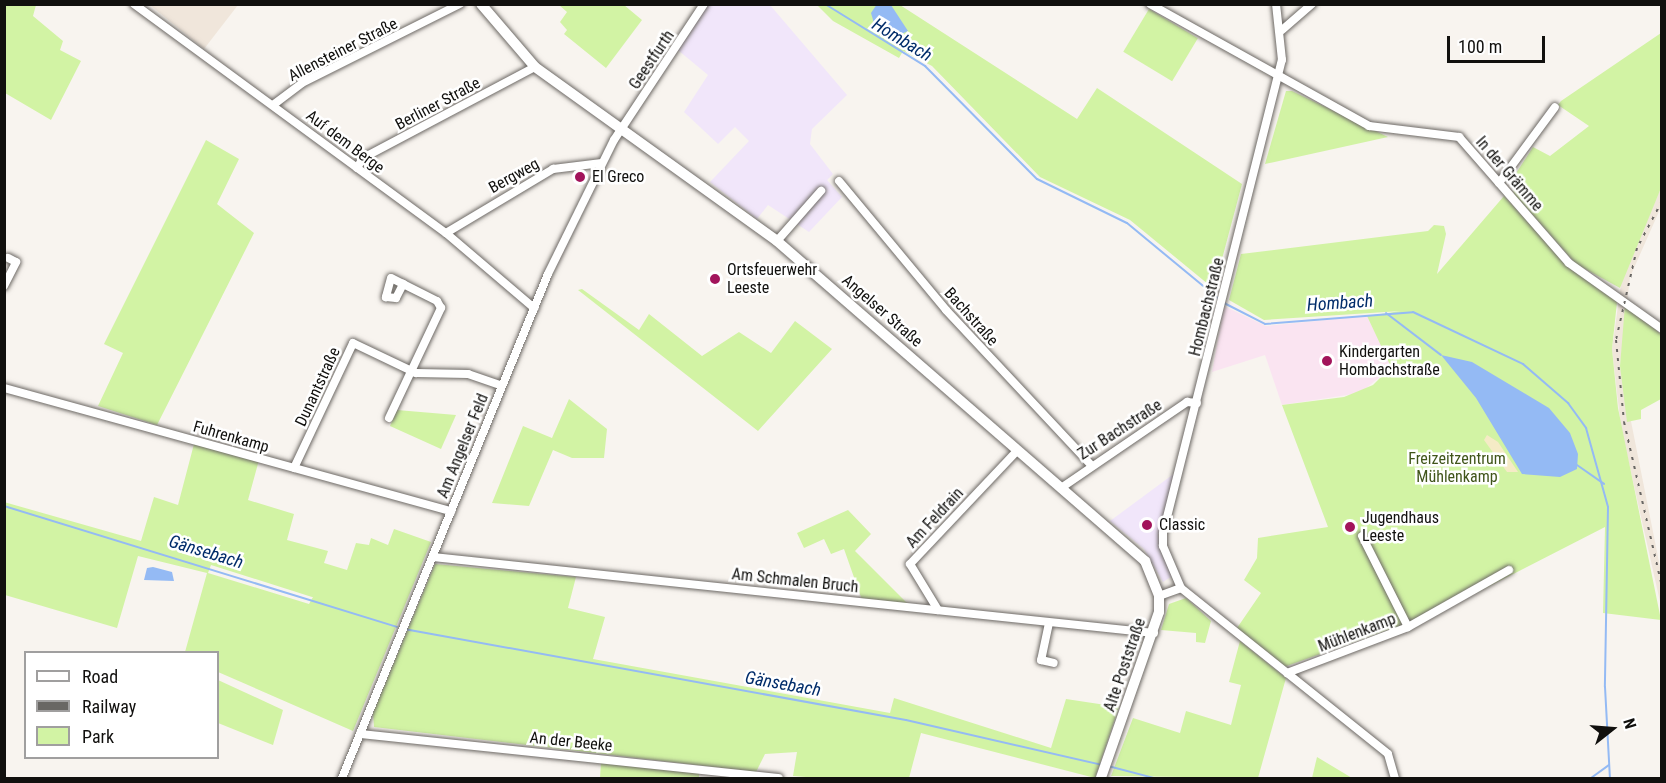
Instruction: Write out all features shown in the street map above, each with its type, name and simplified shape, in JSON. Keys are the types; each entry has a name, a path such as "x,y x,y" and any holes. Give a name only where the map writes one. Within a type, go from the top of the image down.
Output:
{"main road":[{"name":"Angelser Straße","path":"481,4 535,67 777,241 1145,561"},
{"name":"Alte Poststraße","path":"1104,770 1154,633 1159,596 1145,561"}],"street":[{"name":"Auf dem Berge","path":"134,4 446,233 534,308"},
{"name":"Allensteiner Straße","path":"273,105 302,83 460,4"},
{"name":"Geestfurth","path":"622,129 704,4"},
{"name":"In der Grämme","path":"1150,4 1278,78 1380,130 1454,134 1569,263 1662,329"},
{"name":"Hombachstraße","path":"1181,588 1163,540 1278,78 1282,30 1276,4"},
{"path":"1282,30 1312,4"},
{"name":"Berliner Straße","path":"357,168 363,158 535,67"},
{"path":"1499,183 1555,107"},
{"name":"Am Angelser Feld","path":"342,778 534,308 602,163 622,129"},
{"name":"Bergweg","path":"446,233 553,169 602,163"},
{"name":"Bachstraße","path":"839,182 945,310 1091,465"},
{"path":"777,241 821,191"},
{"path":"4,286 16,262 8,258"},
{"path":"389,418 441,308 403,284"},
{"name":"Dunantstraße","path":"294,468 353,343 411,370 439,376 468,374 502,386"},
{"name":"Fuhrenkamp","path":"4,388 451,511"},
{"name":"Zur Bachstraße","path":"1061,488 1091,465 1187,402 1197,403"},
{"name":"Am Feldrain","path":"938,610 910,564 1017,451"},
{"name":"Mühlenkamp","path":"1287,673 1408,627 1362,536"},
{"name":"Am Schmalen Bruch","path":"432,557 1154,633"},
{"path":"1408,627 1509,570"},
{"path":"1159,596 1181,588 1388,754 1395,778"},
{"path":"1049,623 1041,660 1054,663"},
{"name":"An der Beeke","path":"360,734 779,778"}],"shaded area":[{"path":"150,4 238,5 204,49"},
{"path":"699,5 770,5 847,95 812,129 810,144 833,174 827,180 842,197 809,232 768,205 757,219 710,182 749,141 735,127 718,144 684,112 708,75 673,46"},
{"path":"1661,188 1661,207 1630,277 1620,366 1661,572 1661,606 1621,428 1612,349 1622,277"},
{"name":"Kindergarten Hombachstraße","path":"1224,306 1266,326 1367,316 1392,367 1360,393 1282,405 1265,355 1212,372"},
{"path":"1175,473 1158,536 1172,576 1163,582 1144,549 1110,521"}],"green space":[{"path":"5,5 36,5 33,16 63,41 60,50 81,61 51,120 5,93"},
{"path":"559,5 624,5 642,20 606,68 564,34 567,30 560,22 567,12"},
{"path":"817,5 900,5 1077,119 1097,88 1242,184 1214,289 1130,220 1040,177 932,66 903,51 899,58 833,21"},
{"path":"1149,9 1198,38 1172,81 1123,52"},
{"path":"1661,33 1661,188 1620,288 1576,264 1514,194 1511,181 1533,147 1550,156 1589,126 1558,105 1561,101"},
{"path":"1286,91 1292,91 1388,137 1265,164"},
{"path":"206,140 239,159 217,204 254,233 157,425 98,406 123,353 104,344"},
{"name":"Freizeitzentrum Mühlenkamp","path":"1504,196 1572,270 1617,302 1612,349 1618,408 1661,620 1603,613 1605,527 1441,611 1284,667 1237,628 1261,593 1244,580 1257,558 1258,538 1328,527 1282,405 1344,397 1373,385 1391,367 1367,316 1401,311 1264,320 1229,300 1241,254 1428,231 1434,225 1444,226 1446,234 1437,274"},
{"path":"582,289 639,330 649,314 702,356 739,332 771,353 795,321 832,349 758,431 578,290"},
{"path":"1625,305 1662,335 1661,399 1641,410 1641,419 1627,422 1620,366"},
{"path":"569,399 607,429 604,458 572,458 553,450 529,506 492,503 523,426 552,438"},
{"path":"397,410 456,415 441,449 390,426"},
{"path":"194,444 259,460 248,500 294,514 287,540 328,551 324,563 347,570 356,543 369,545 371,538 388,545 394,529 431,542 353,731 219,672 219,651 185,651 207,573 138,556 117,628 5,595 4,502 141,541 154,497 178,505","holes":["211,565 313,597 309,604 208,573"]},
{"path":"848,510 871,534 855,551 908,604 862,600 844,549 831,554 824,539 804,548 797,533"},
{"path":"435,564 576,577 568,608 605,617 593,659 890,713 894,698 1051,748 1066,699 1119,707 1095,778 921,733 909,778 819,778 793,776 797,752 765,754 756,772 374,727 373,713"},
{"path":"1186,598 1211,621 1205,643 1196,642 1196,633 1161,630 1169,604"},
{"path":"1240,641 1286,678 1258,778 1111,776 1133,718 1180,733 1186,711 1231,725 1241,685 1229,682"},
{"path":"219,680 283,710 273,745 219,723"},
{"path":"1317,757 1352,778 1312,778"},
{"path":"601,763 699,773 699,778 600,778"}],"sand":[{"path":"1487,435 1498,442 1518,472 1507,472 1484,440"}],"water":[{"path":"877,4 891,5 908,31 895,37 876,30 871,13"},
{"path":"1441,355 1472,362 1549,408 1570,433 1578,454 1577,469 1560,477 1522,474 1476,398"},
{"path":"153,567 172,572 174,581 144,580 147,568"}],"waterway":[{"name":"Hombach","path":"825,4 925,66 1037,179 1127,223 1219,299"},
{"name":"Hombach","path":"1224,303 1265,324 1413,312 1523,364 1568,403 1586,428 1608,507 1605,687 1610,778"},
{"path":"1386,313 1441,355"},
{"path":"1577,465 1604,484"},
{"name":"Gänsebach","path":"4,506 397,627"},
{"name":"Gänsebach","path":"404,629 906,720 1102,765"},
{"name":"Gänsebach","path":"1591,778 1609,765"},
{"name":"Gänsebach","path":"1108,766 1154,778"}],"railway":[{"path":"1662,201 1637,248 1616,340 1624,422 1662,586"}],"place":[{"name":"El Greco","path":"580,177"},
{"name":"Ortsfeuerwehr Leeste","path":"715,279"},
{"name":"Kindergarten Hombachstraße","path":"1327,361"},
{"name":"Classic","path":"1147,525"},
{"name":"Jugendhaus Leeste","path":"1350,527"}]}
